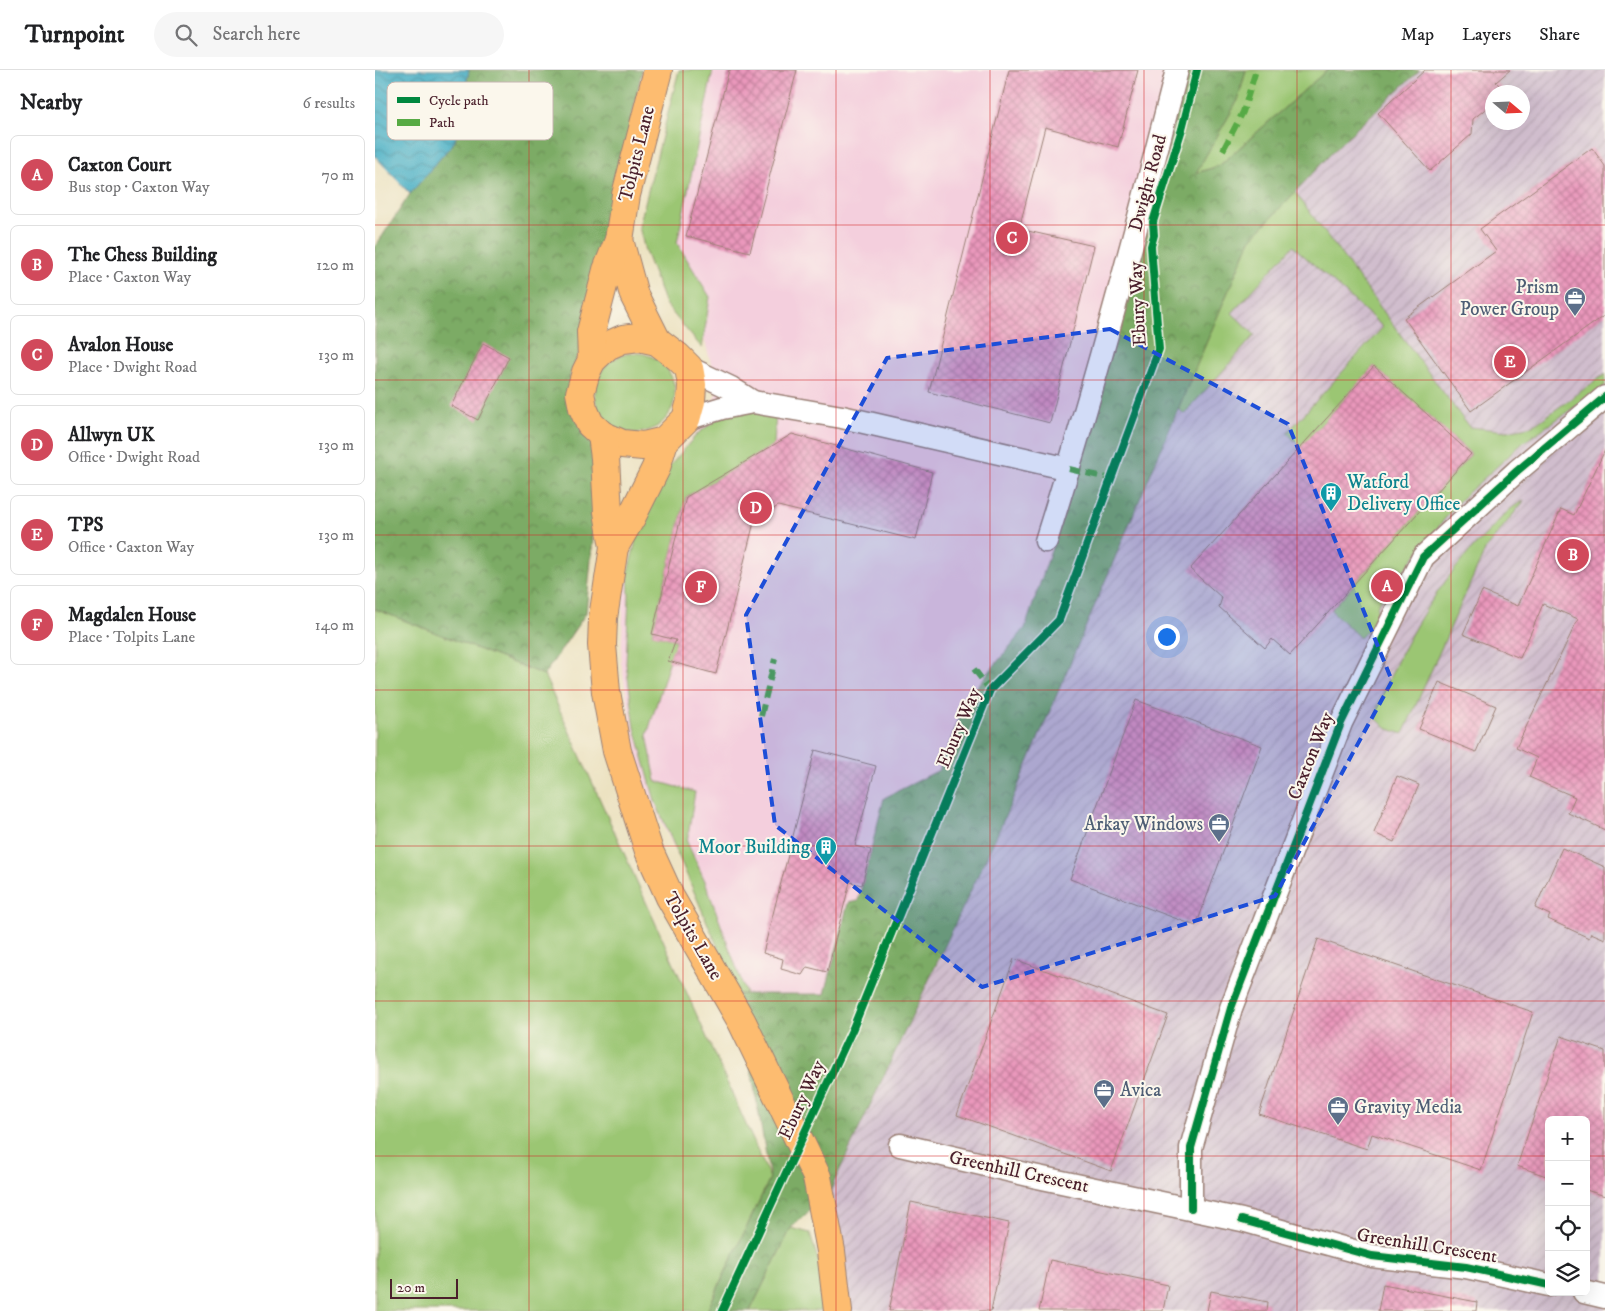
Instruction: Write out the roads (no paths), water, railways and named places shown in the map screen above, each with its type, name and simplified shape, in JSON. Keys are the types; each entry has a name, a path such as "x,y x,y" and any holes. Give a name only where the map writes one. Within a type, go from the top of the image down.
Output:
{"main road":[{"name":"Tolpits Lane","path":"592,360 591,332 607,270 619,240 626,195 658,70"},
{"name":"Tolpits Lane","path":"619,240 634,295 657,340 679,357 689,368"},
{"name":"Tolpits Lane","path":"614,547 657,468 664,441 643,446 622,444 602,435 590,424 583,408 580,393 586,372 592,360 607,346 623,339 639,337 657,340"},
{"path":"664,441 686,419 691,401 692,385 689,368"},
{"name":"Tolpits Lane","path":"602,435 608,512 614,547 603,618 602,645 606,692 617,751 649,851 670,897 743,1022 817,1177 831,1251 838,1311"}],"street":[{"name":"Dwight Road","path":"1046,541 1069,469 1135,231 1177,70"},
{"path":"689,368 731,388 753,402"},
{"name":"Caxton Way","path":"1191,1208 1191,1148 1231,1008 1341,723 1423,557 1517,471 1605,397"},
{"path":"686,419 722,408 753,402 842,417 1069,469"},
{"name":"Greenhill Crescent","path":"900,1146 1033,1176 1191,1208 1372,1256 1466,1267 1545,1284"},
{"path":"1590,1294 1605,1297"}],"water":[{"path":"375,70 469,70 467,82 387,82 387,140 455,140 410,194 375,156"}],"place":[{"name":"Avalon House","path":"1012,238"},
{"name":"Prism Power Group","path":"1575,317"},
{"name":"TPS","path":"1510,362"},
{"name":"Allwyn UK","path":"756,508"},
{"name":"Watford Delivery Office","path":"1331,512"},
{"name":"The Chess Building","path":"1573,555"},
{"name":"Caxton Court","path":"1387,586"},
{"name":"Magdalen House","path":"701,587"},
{"name":"Arkay Windows","path":"1219,843"},
{"name":"Moor Building","path":"826,866"},
{"name":"Avica","path":"1104,1109"},
{"name":"Gravity Media","path":"1338,1126"}]}
